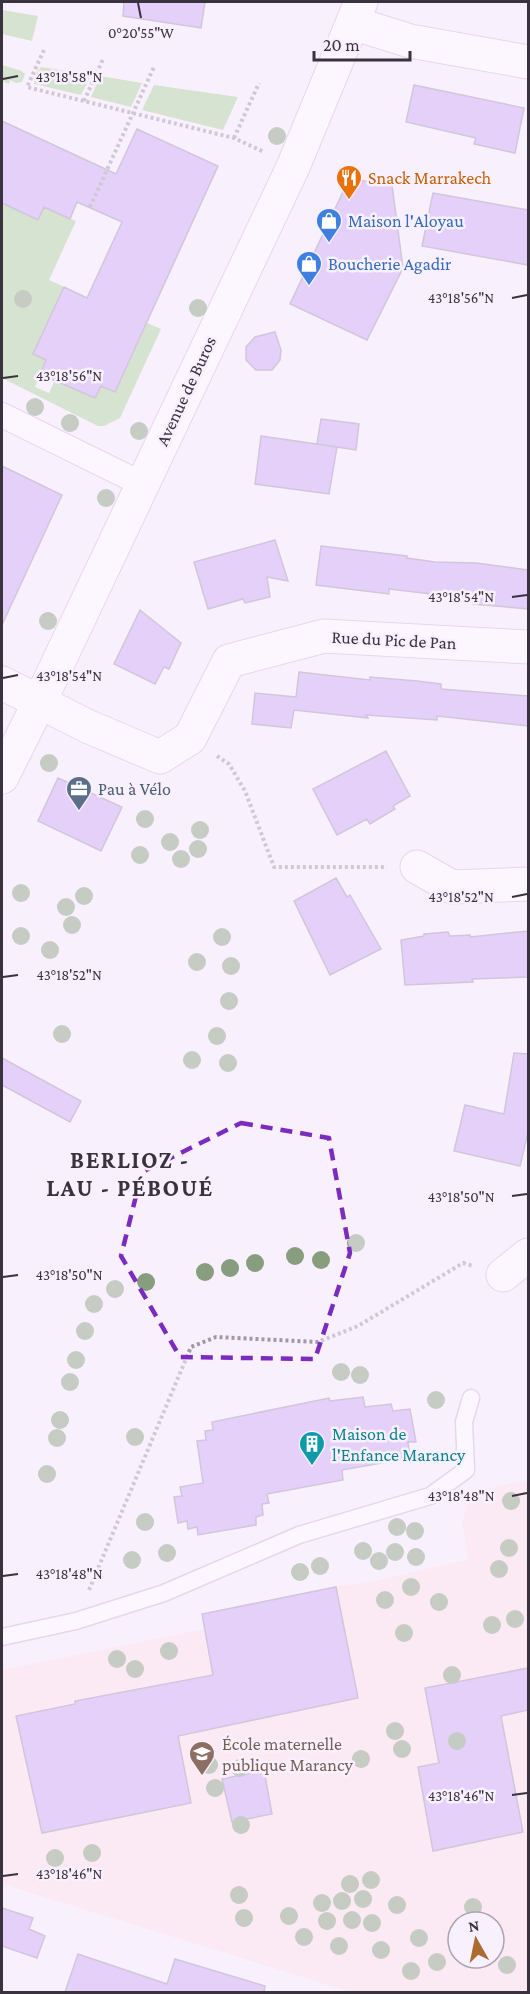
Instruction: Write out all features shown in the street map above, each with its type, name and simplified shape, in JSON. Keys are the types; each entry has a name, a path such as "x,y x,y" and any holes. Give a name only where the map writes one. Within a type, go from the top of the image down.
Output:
{"street":[{"path":"357,12 410,41 528,62"},
{"name":"Avenue de Buros","path":"2,777 293,167 357,12"},
{"path":"2,415 142,484"},
{"name":"Rue du Pic de Pan","path":"190,738 229,661 324,636 528,647"},
{"path":"2,683 40,700 87,726 160,756 190,738"},
{"path":"417,867 452,887 528,884"}],"lane":[{"path":"2,1637 76,1621 165,1593 299,1534 430,1496 466,1470 464,1422 471,1398"}],"path":[{"path":"44,50 27,87 234,138 293,167"},
{"path":"84,101 103,59"},
{"path":"90,207 154,67"},
{"path":"234,138 259,83"},
{"path":"190,738 229,764 245,791 274,867 417,867"},
{"path":"76,1621 190,1347 216,1337 318,1342 358,1326 463,1263 516,1265"}],"highlighted area":[{"path":"241,1123 329,1138 350,1253 315,1359 180,1357 121,1256 142,1172"}],"shaded area":[{"name":"École maternelle publique Marancy","path":"527,1480 528,1992 351,1992 2,1884 2,1670 204,1629 202,1614 336,1586 367,1583 468,1559 462,1523 471,1492"}],"green space":[{"path":"2,10 38,16 32,41 2,34"},
{"path":"2,65 22,71 25,74 22,82 16,83 10,80 9,84 2,81"},
{"path":"41,67 91,75 81,95 34,84 35,75"},
{"path":"100,76 142,83 131,107 91,97"},
{"path":"154,85 238,97 223,130 142,110"},
{"path":"18,195 30,200 24,214 38,220 44,207 76,221 49,280 64,287 33,354 46,360 35,387 49,393 55,380 95,398 101,386 115,392 147,323 161,329 120,418 104,426 98,426 2,378 2,203 12,208"}],"building":[{"path":"124,2 205,2 201,28 123,16"},
{"path":"414,85 524,108 515,153 474,144 476,138 406,122"},
{"path":"2,121 116,174 137,129 218,166 115,392 101,386 95,398 40,374 46,360 33,354 64,287 87,298 122,222 77,202 70,219 44,207 38,220 2,203"},
{"path":"349,179 392,185 403,268 367,340 290,304"},
{"path":"433,193 528,210 528,265 422,246"},
{"path":"275,332 281,350 280,360 272,370 256,370 246,360 246,347 255,337"},
{"path":"321,419 359,424 356,450 317,444"},
{"path":"261,436 337,447 329,494 255,484"},
{"path":"2,466 62,495 2,625"},
{"path":"275,540 288,581 267,577 270,597 245,603 243,599 208,609 194,562"},
{"path":"321,546 407,556 407,558 435,562 476,563 528,570 528,609 473,604 474,599 389,589 389,594 316,585"},
{"path":"140,610 181,643 169,669 164,667 155,684 114,664"},
{"path":"299,672 370,680 370,677 417,681 441,684 441,689 528,696 528,726 437,716 437,720 366,715 368,718 294,710 291,728 252,724 255,693 296,697"},
{"path":"386,751 410,796 393,806 395,809 370,824 367,819 337,835 313,789"},
{"path":"58,778 122,807 101,851 38,821"},
{"path":"336,878 347,897 350,895 381,949 330,975 294,901"},
{"path":"528,931 528,977 405,985 401,940 424,936 424,934 448,932 450,936 470,935 470,937"},
{"path":"514,1053 528,1054 528,1132 520,1166 454,1151 465,1105 504,1114"},
{"path":"2,1058 81,1101 70,1122 2,1085"},
{"name":"Maison de l'Enfance Marancy","path":"363,1397 365,1407 391,1404 393,1411 410,1409 416,1442 408,1442 410,1458 342,1470 343,1480 267,1494 269,1503 262,1504 263,1515 256,1517 256,1525 198,1535 197,1527 188,1529 187,1521 178,1523 174,1497 182,1496 180,1487 203,1483 197,1441 206,1440 205,1431 213,1430 212,1422 329,1398 330,1401"},
{"path":"336,1587 358,1698 178,1736 191,1803 42,1833 16,1716 75,1704 75,1701 213,1675 202,1614"},
{"path":"528,1668 528,1710 501,1716 523,1832 433,1851 418,1767 439,1763 425,1688"},
{"path":"264,1770 272,1814 232,1822 222,1779"},
{"path":"2,1908 33,1918 29,1929 45,1936 37,1958 2,1946"},
{"path":"78,1954 167,1984 175,1959 265,1986 264,1992 65,1992"}],"place":[{"name":"Snack Marrakech","path":"349,201"},
{"name":"Maison l'Aloyau","path":"329,244"},
{"name":"Boucherie Agadir","path":"309,287"},
{"name":"Pau à Vélo","path":"79,812"},
{"name":"Maison de l'Enfance Marancy","path":"312,1467"},
{"name":"École maternelle publique Marancy","path":"202,1777"}],"district":[{"name":"BERLIOZ - LAU - PÉBOUÉ","path":"130,1174"}]}
